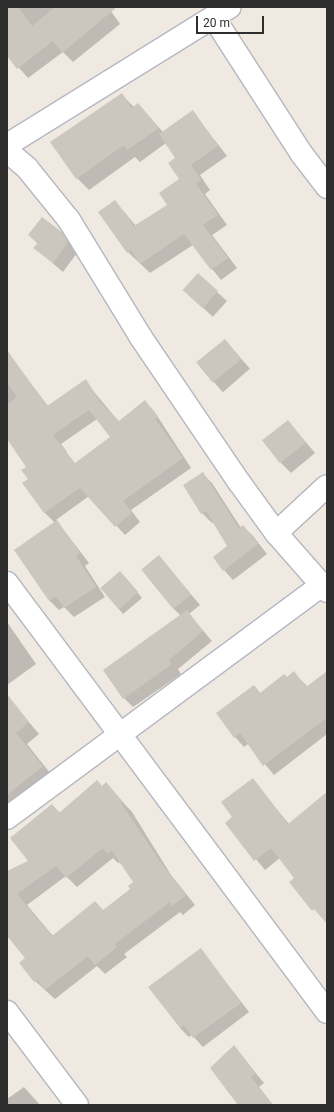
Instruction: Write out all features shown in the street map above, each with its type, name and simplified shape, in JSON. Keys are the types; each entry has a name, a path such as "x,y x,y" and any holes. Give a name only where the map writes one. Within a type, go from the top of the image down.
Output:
{"street":[{"path":"7,145 222,12 301,153 327,187"},
{"path":"7,151 27,168 69,220 140,336 276,534 325,588 119,734 7,818"},
{"path":"276,534 327,486"},
{"path":"7,583 327,1012"},
{"path":"7,1012 77,1105"}],"building":[{"path":"7,7 18,7 32,26 55,7 117,7 62,53 53,41 17,69 7,56"},
{"path":"122,93 132,108 138,103 159,128 127,150 124,145 76,179 50,142"},
{"path":"193,110 218,146 191,165 201,180 196,184 218,215 203,225 228,258 211,270 184,234 140,264 131,250 127,253 98,212 115,200 134,226 167,205 159,193 179,179 168,163 175,158 159,134"},
{"path":"42,217 62,232 68,242 53,263 33,248 38,243 28,235"},
{"path":"198,273 218,291 203,308 183,290"},
{"path":"225,339 241,359 213,382 196,362"},
{"path":"7,350 47,406 86,379 100,402 119,421 145,400 158,417 155,419 183,458 123,501 132,513 115,527 80,488 44,513 22,483 28,479 21,470 26,467 7,439 7,405 17,397 7,383","holes":["89,410 110,437 75,463 53,435"]},
{"path":"288,420 306,443 280,463 262,440"},
{"path":"203,472 239,528 243,525 258,544 223,571 213,557 227,546 206,511 201,514 183,485"},
{"path":"57,520 80,553 76,556 96,587 64,608 56,596 49,601 14,550"},
{"path":"159,555 191,595 173,609 141,569"},
{"path":"120,571 138,592 119,609 100,588"},
{"path":"187,610 203,631 169,660 172,664 123,699 103,670"},
{"path":"294,671 306,687 327,671 327,718 263,766 240,733 234,738 216,713 254,685 260,693 284,674 287,677"},
{"path":"7,694 29,722 16,733 43,766 7,795"},
{"path":"253,778 288,824 327,792 327,924 314,909 312,911 289,882 294,878 271,848 254,861 225,823 232,817 221,802"},
{"path":"97,780 102,786 106,782 123,802 121,803 162,864 186,895 172,906 170,902 115,944 117,947 95,965 88,956 45,990 37,980 34,982 19,963 25,958 7,936 7,871 28,861 10,838 52,804 59,813","holes":["103,848 107,854 112,851 133,882 128,886 130,889 103,910 95,901 52,936 17,894 56,866 66,878"]},
{"path":"201,948 241,1003 193,1038 184,1025 180,1028 148,987"},
{"path":"234,1045 256,1073 251,1077 272,1105 238,1105 210,1068"}]}
